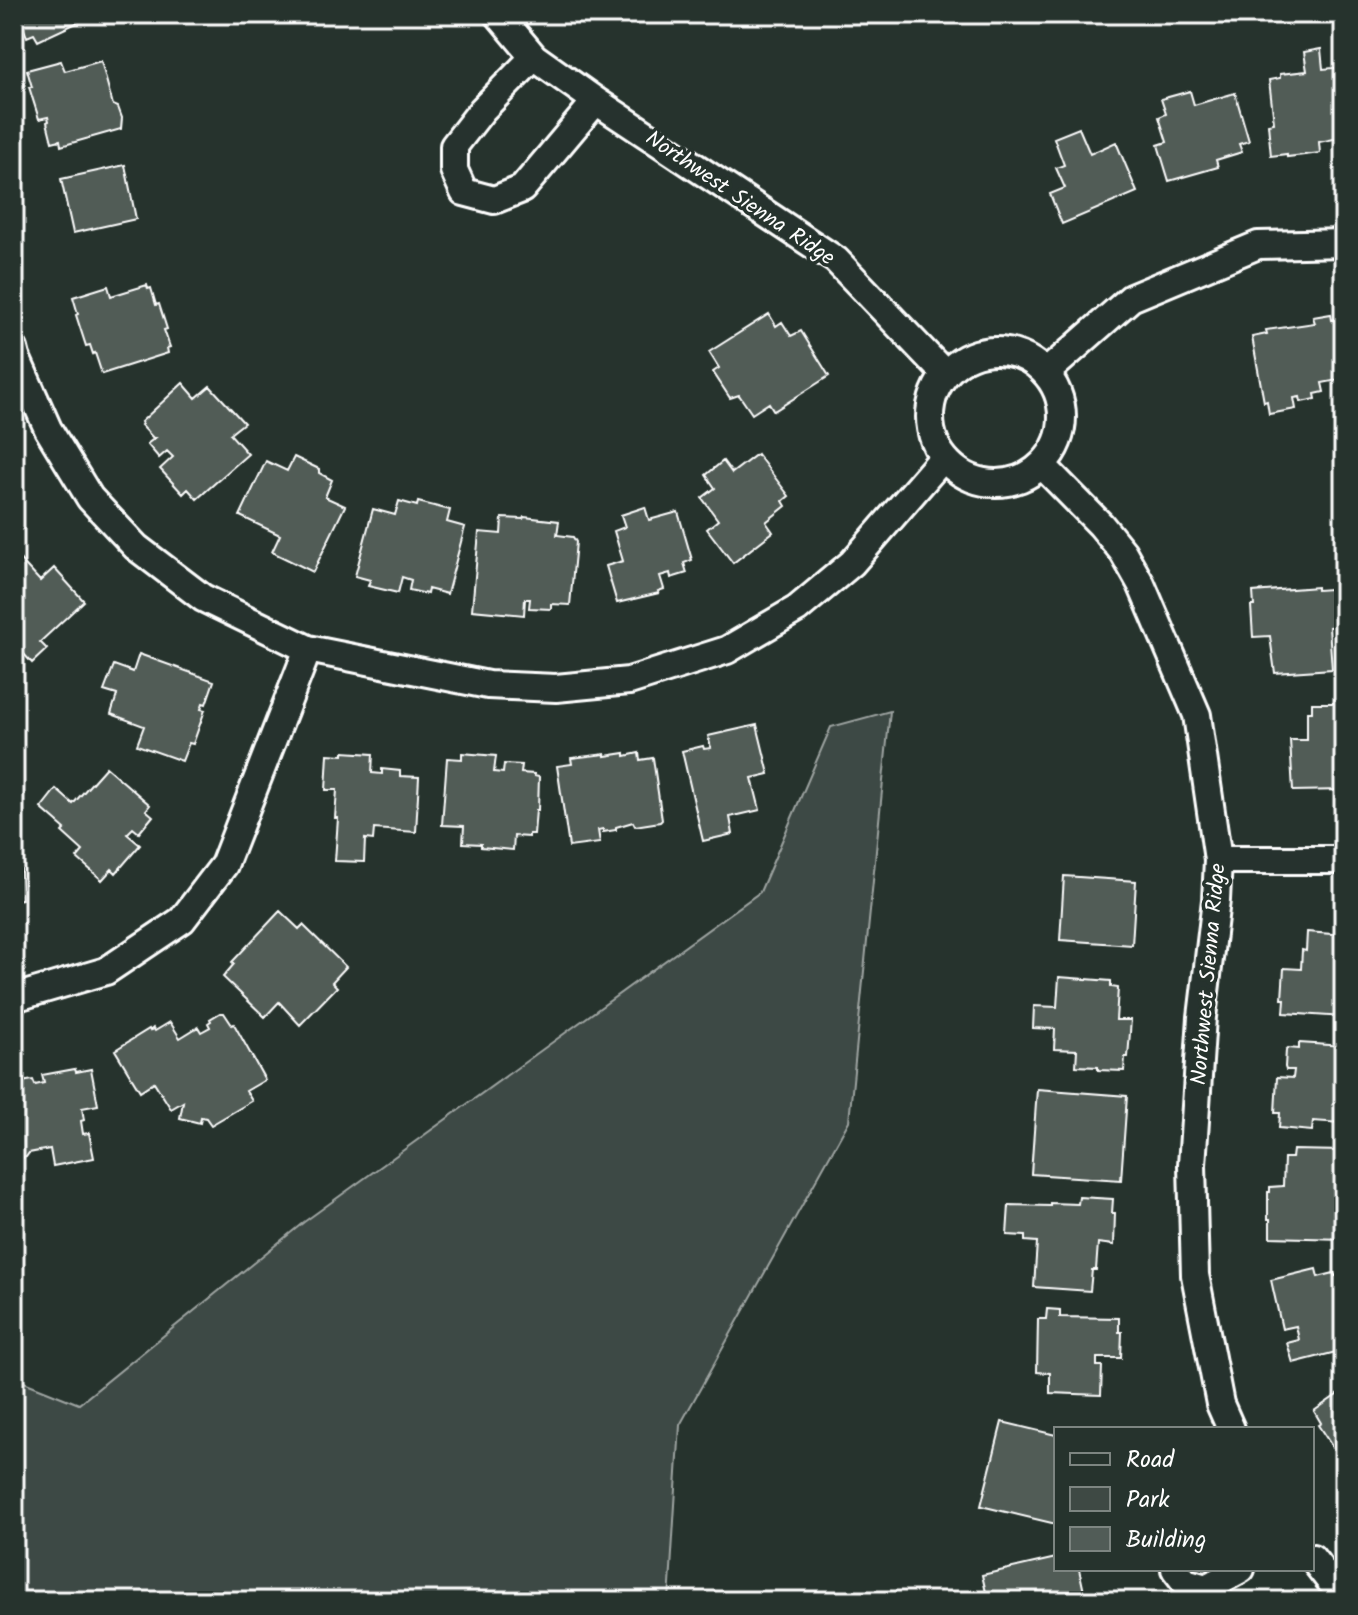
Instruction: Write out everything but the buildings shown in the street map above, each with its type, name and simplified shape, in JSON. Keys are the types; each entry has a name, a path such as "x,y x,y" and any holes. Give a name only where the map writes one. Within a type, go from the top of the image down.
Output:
{"street":[{"name":"Northwest Sienna Ridge","path":"498,14 534,57 836,260 945,374"},
{"path":"534,57 482,110 454,146 454,170 464,192 494,200 522,189 596,101"},
{"path":"1047,372 1131,298 1258,245 1344,243"},
{"path":"14,349 48,429 90,498 136,547 203,598 308,649 488,685 556,688 629,681 727,650 797,609 852,563 943,458"},
{"path":"984,351 1007,351 1029,358 1047,372 1058,390 1063,412 1061,433 1053,453 1043,466 1019,479 999,483 978,481 958,472 943,458 933,437 929,415 934,393 945,374 963,359 984,351"},
{"name":"Northwest Sienna Ridge","path":"1043,466 1123,552 1141,584 1197,715 1218,860 1202,1017 1192,1165 1195,1275 1220,1404 1230,1427"},
{"path":"14,998 106,971 182,920 224,865 308,649"},
{"path":"1218,860 1344,860"},
{"path":"1314,1561 1330,1581 1344,1592"},
{"path":"1177,1571 1185,1582 1206,1588 1237,1571"}],"green space":[{"path":"890,711 849,1121 680,1425 669,1601 14,1601 14,1378 79,1404 304,1222 760,892 831,727"}]}
